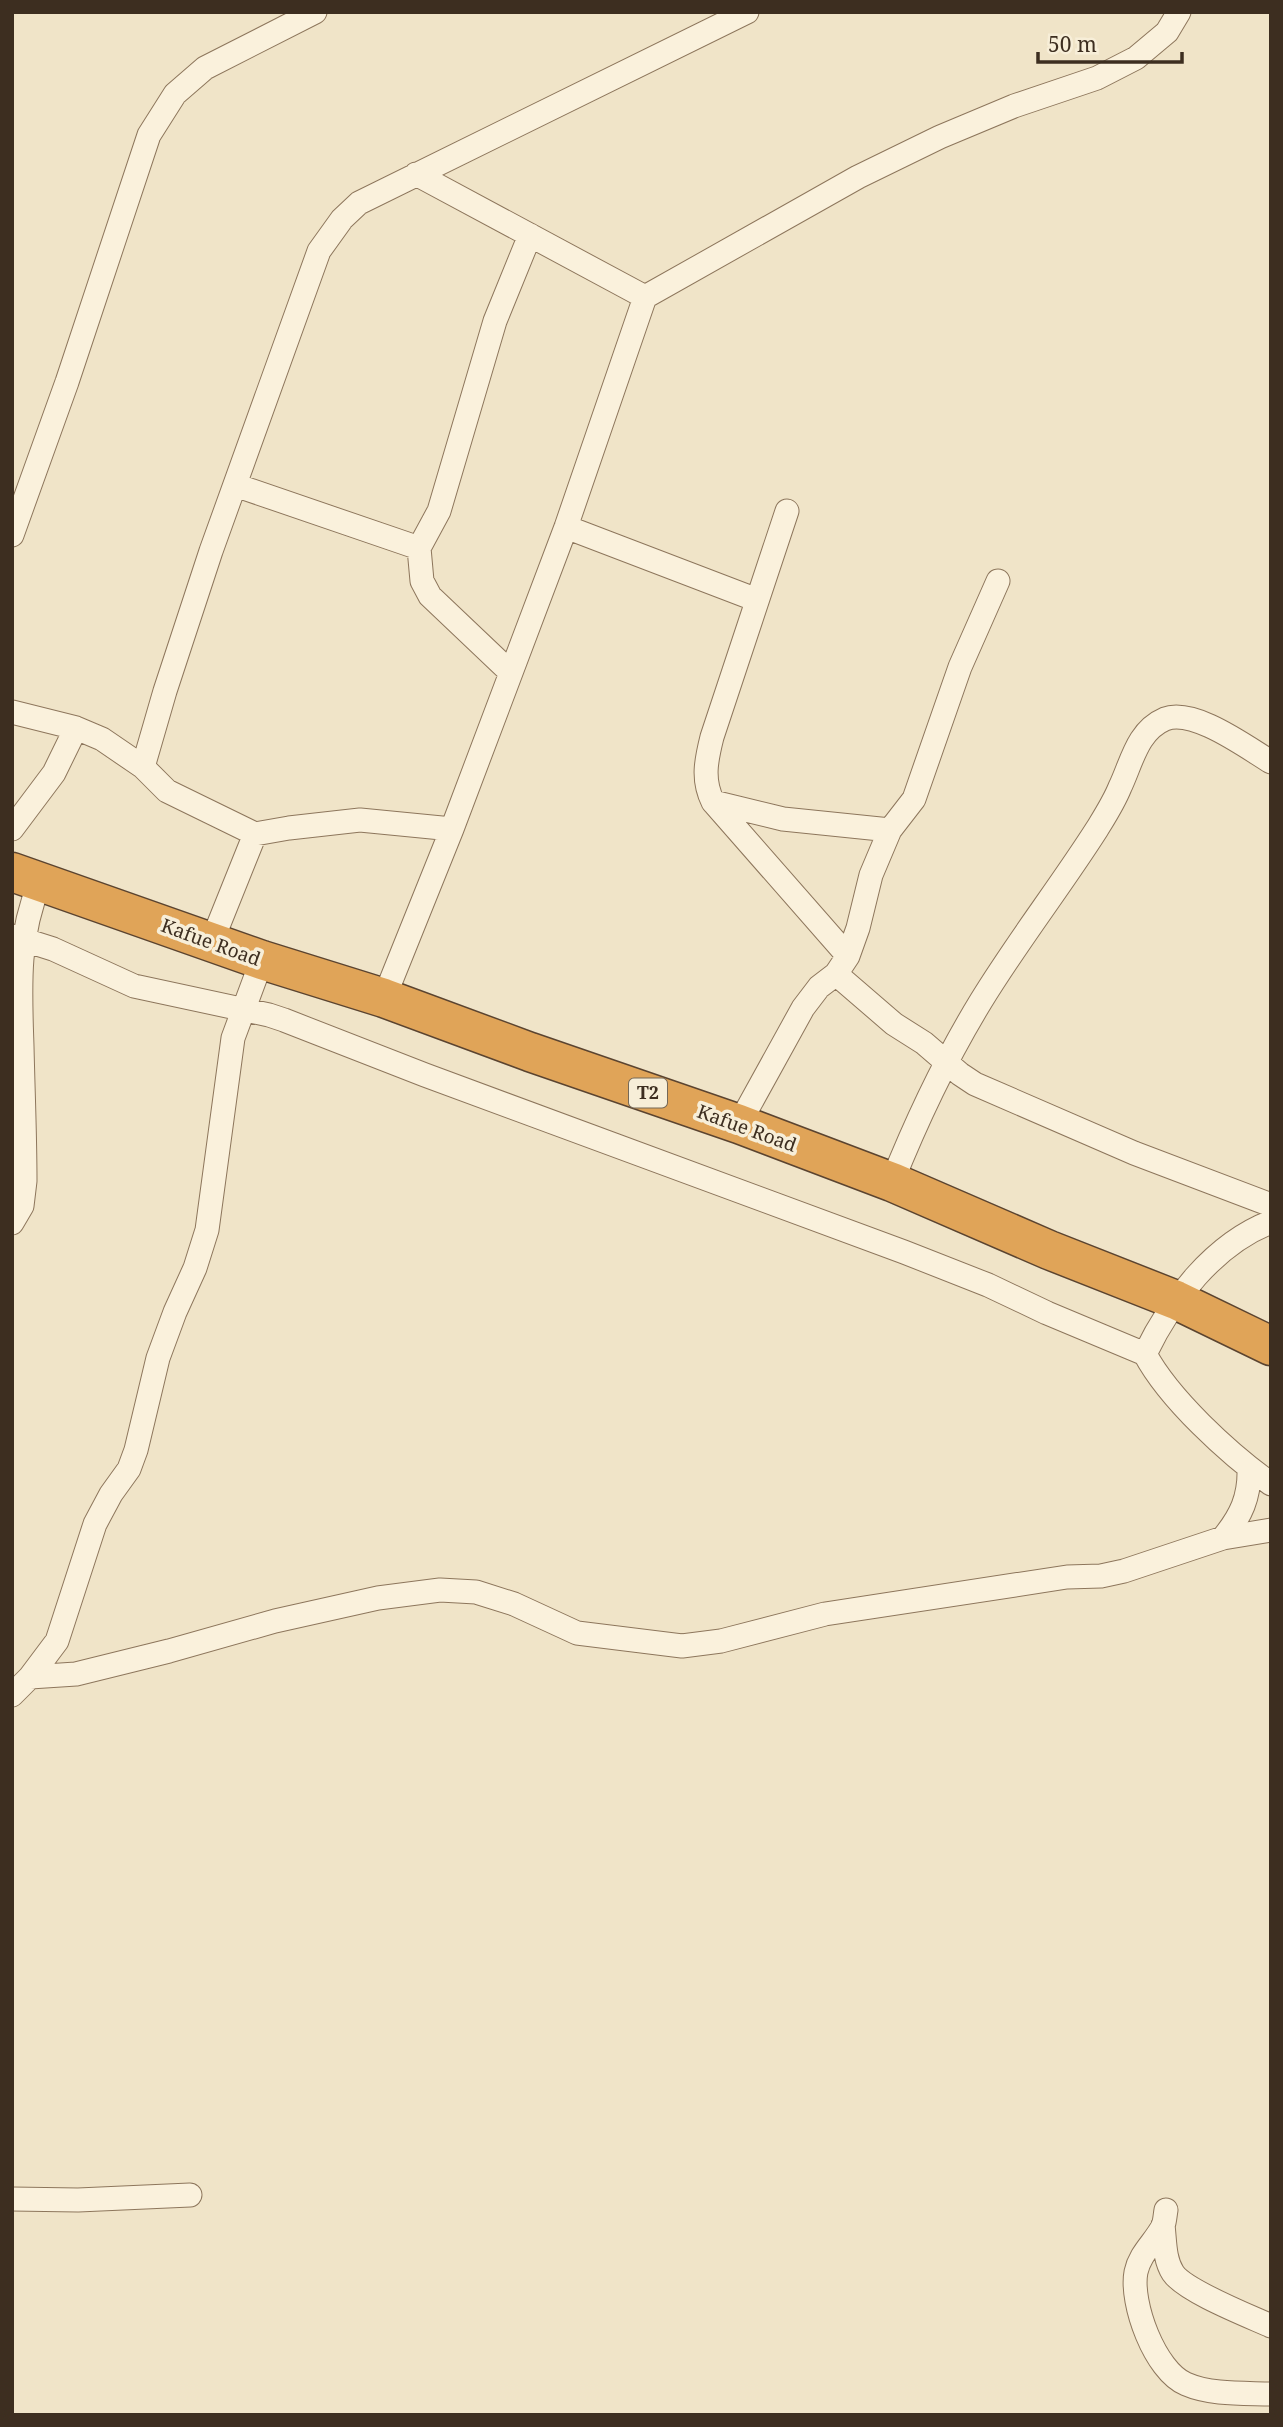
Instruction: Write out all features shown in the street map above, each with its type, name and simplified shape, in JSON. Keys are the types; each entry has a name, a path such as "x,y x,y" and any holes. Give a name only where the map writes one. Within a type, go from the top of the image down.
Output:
{"highway":[{"name":"Kafue Road","path":"26,877 262,960 384,998 739,1124 892,1182 1049,1250 1176,1300 1271,1346"}],"street":[{"path":"12,536 67,382 149,135 175,94 205,68 315,12"},
{"path":"143,767 165,691 235,485 319,251 342,219 359,203 747,12"},
{"path":"384,998 452,830 566,527 645,297 858,177 905,154 1014,106 1097,78 1136,58 1167,32 1179,12"},
{"path":"416,174 645,297"},
{"path":"510,672 430,596 422,581 419,548 439,511 495,321 530,235"},
{"path":"235,485 419,548"},
{"path":"787,511 706,760 705,779 713,802 842,965 894,1024 924,1043 975,1084 1094,1136 1271,1205"},
{"path":"566,527 757,600"},
{"path":"739,1124 803,1008 819,987 842,965 858,928 871,875 890,830 914,799 960,667 998,581"},
{"path":"12,712 76,728 102,739 143,767 167,791 255,834 312,824 360,820 452,830"},
{"path":"892,1182 919,1115 946,1062 982,999 1098,828 1119,789 1137,746 1150,727 1168,718 1195,719 1271,762"},
{"path":"12,829 54,773 76,728"},
{"path":"713,802 783,819 890,830"},
{"path":"212,941 255,834"},
{"path":"12,1223 22,1206 25,1181 17,937 28,912 26,877"},
{"path":"17,937 53,949 134,986 284,1020 988,1285 1145,1354 1154,1370 1194,1415 1249,1468 1271,1484"},
{"path":"12,1695 57,1642 95,1524 111,1494 129,1469 136,1450 158,1358 195,1268 207,1230 233,1038 262,960"},
{"path":"1145,1354 1176,1300 1211,1262 1253,1229 1271,1223"},
{"path":"1223,1538 1245,1504 1250,1486 1249,1468"},
{"path":"30,1677 76,1674 275,1621 378,1598 440,1590 476,1592 514,1604 577,1633 682,1646 702,1644 825,1614 1067,1577 1112,1573 1223,1538 1271,1530"},
{"path":"12,2199 78,2200 190,2195"},
{"path":"1271,2326 1187,2285 1174,2275 1166,2258 1165,2218 1143,2254 1136,2272 1136,2305 1144,2330 1163,2363 1183,2384 1207,2390 1271,2395"}]}
